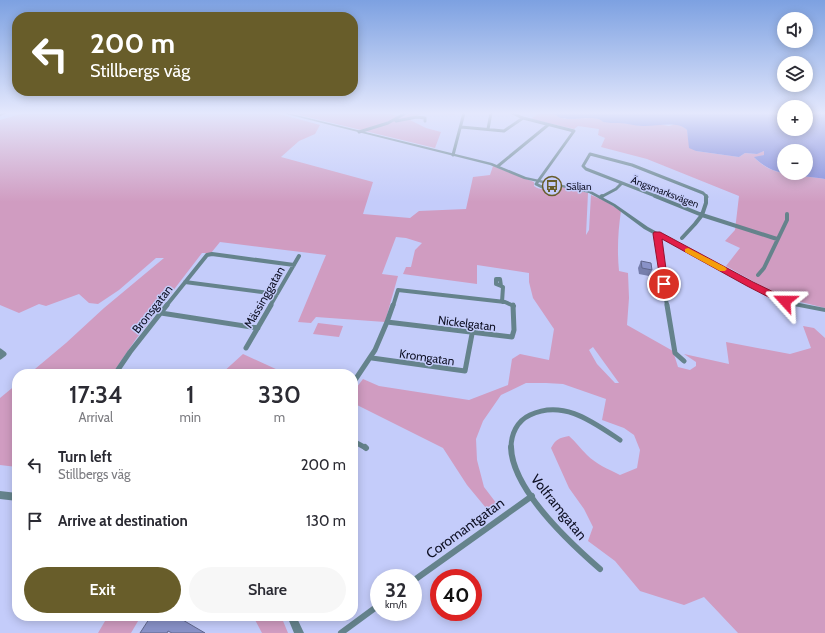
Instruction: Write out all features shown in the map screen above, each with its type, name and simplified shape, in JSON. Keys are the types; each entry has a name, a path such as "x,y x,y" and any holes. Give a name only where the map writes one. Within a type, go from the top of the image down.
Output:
{"street":[{"path":"402,143 498,166 525,178 583,190 601,197 657,234 777,299 825,310"},
{"path":"453,155 456,143"},
{"path":"498,166 527,143"},
{"path":"538,181 566,143"},
{"path":"622,183 586,169 583,166 590,154 632,165 703,193 707,197 703,215 682,238"},
{"name":"Ängsmarksvägen","path":"601,197 616,189 622,183 703,215 777,239"},
{"path":"758,275 768,261 787,220 787,214"},
{"path":"657,234 676,353 684,361"},
{"name":"Bronsgatan","path":"119,369 206,256 212,254 294,265"},
{"name":"Mässinggatan","path":"246,348 299,256"},
{"path":"185,282 277,294"},
{"path":"358,376 372,358 388,322 398,290 502,302 503,287 501,286"},
{"name":"Nickelgatan","path":"388,322 472,334 512,337 514,330 513,304 502,302"},
{"path":"161,313 258,328"},
{"name":"Kromgatan","path":"372,358 465,371 472,334"},
{"name":"Volframgatan","path":"600,569 574,546 532,496 513,463 511,440 514,431 520,422 529,415 539,411 552,409 573,412 620,440"},
{"path":"358,444 366,448"},
{"path":"0,495 12,496"},
{"name":"Coromantgatan","path":"422,575 532,496"},
{"path":"358,620 370,612"},
{"path":"293,621 299,633"},
{"path":"341,633 357,621"}],"shaded area":[{"path":"0,143 297,143 281,157 373,182 363,214 410,218 419,211 466,209 473,177 490,175 493,166 534,182 534,186 537,188 544,189 563,187 588,193 586,235 589,230 591,195 605,201 621,211 618,241 618,264 619,271 628,273 629,298 627,325 673,351 678,367 690,370 696,366 696,362 684,354 729,364 726,342 790,354 811,348 803,326 814,328 825,338 825,633 738,633 704,597 684,605 640,591 615,561 588,541 593,527 584,509 569,488 551,448 558,439 569,436 594,461 620,475 637,468 640,450 634,435 624,428 602,420 606,399 563,384 546,383 526,383 501,395 483,421 476,439 477,460 484,487 500,508 491,514 467,485 443,448 358,406 358,386 363,379 379,386 469,400 508,385 512,359 520,354 549,360 554,329 533,298 529,282 529,273 477,265 477,284 403,274 406,267 411,267 415,250 422,243 406,238 396,237 382,274 398,276 385,322 316,317 311,323 298,322 326,255 220,242 211,253 202,253 136,339 115,369 35,369 104,308 164,258 156,258 119,290 98,304 89,303 79,294 46,306 39,304 19,313 0,305","holes":["593,347 619,383 615,383 597,364 589,350"]},
{"path":"413,143 437,143 435,148"},
{"path":"603,143 689,143 696,151 739,157 745,153 756,154 764,151 764,155 755,158 770,169 777,171 777,180 813,180 813,177 825,179 825,308 781,297 726,266 740,248 725,241 735,230 739,196 647,159 601,147"},
{"path":"318,323 343,326 339,337 313,334"},
{"path":"243,354 276,369 226,369"},
{"path":"12,388 12,466 0,465 0,398"},
{"path":"105,621 138,621 131,633 98,633"},
{"path":"256,621 283,621 288,633 262,633"}],"water":[{"path":"688,143 825,143 825,179 813,177 813,144 777,144 777,172 762,164 754,157 764,155 764,151 757,154 745,153 739,157 696,151 689,148"}],"building":[{"path":"641,261 651,263 652,270 642,268"},
{"path":"148,621 185,621 205,633 172,633 168,631 167,633 140,633"}],"slow traffic":[{"path":"688,250 722,269"}],"place":[{"name":"Säljan","path":"552,186"}],"route":[{"path":"664,284 657,234 777,299 785,301"}]}
